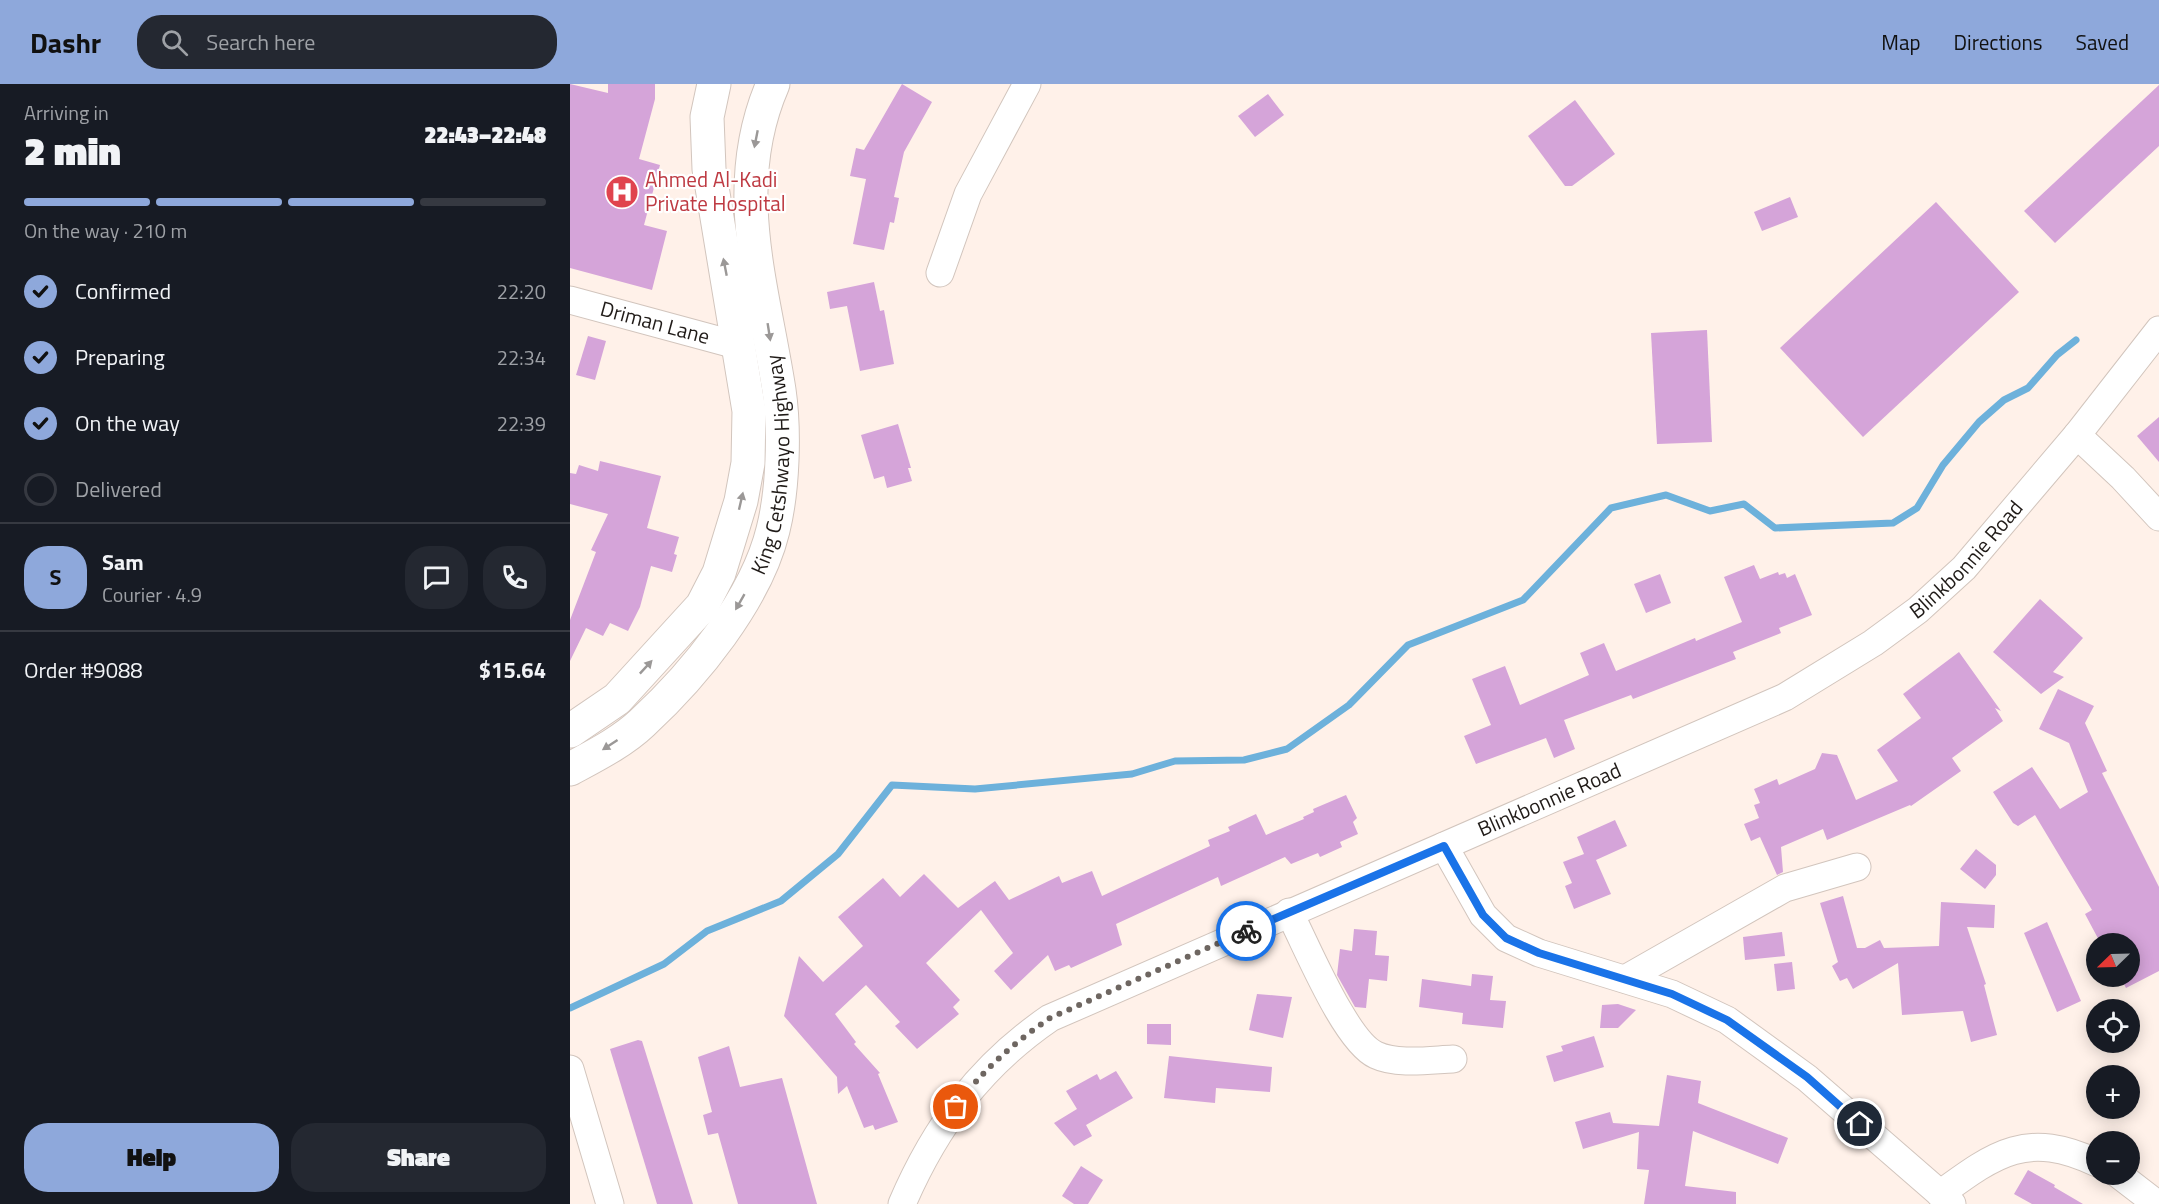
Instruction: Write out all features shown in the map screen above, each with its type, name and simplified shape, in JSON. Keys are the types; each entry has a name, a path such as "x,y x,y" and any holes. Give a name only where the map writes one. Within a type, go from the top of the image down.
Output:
{"main road":[{"name":"King Cetshwayo Highway","path":"570,731 616,699 702,606 719,573 741,501 748,463 749,411 709,169 707,117 714,84"},
{"name":"King Cetshwayo Highway","path":"570,769 642,724 704,658 718,640 756,573 773,530 782,428 769,330 751,235 750,195 752,160 761,112 773,84"}],"street":[{"path":"940,273 968,195 1027,84"},
{"name":"Driman Lane","path":"570,300 740,346"},
{"name":"Blinkbonnie Road","path":"902,1204 920,1161 965,1094 1022,1037 1050,1018 1785,697 1873,643 1918,610 1964,568 2077,435 2159,330"},
{"path":"2077,435 2123,478 2159,517"},
{"path":"1444,846 1483,915 1506,938 1539,953 1672,994 1727,1020 1807,1077 1946,1199 1987,1160 2025,1148 2069,1153 2086,1159"},
{"path":"1626,979 1785,888 1857,867"},
{"path":"1289,912 1345,1022 1364,1049 1393,1060 1453,1059"},
{"path":"570,1069 610,1204"},
{"path":"2132,1185 2157,1204"}],"building":[{"name":"Ahmed Al-Kadi Private Hospital","path":"570,84 608,93 608,84 655,84 655,99 639,159 660,165 644,225 667,231 652,290 570,268"},
{"path":"902,84 932,102 904,152 894,197 899,198 894,223 890,222 884,250 853,244 866,179 850,176 856,148 864,150"},
{"path":"2159,85 2159,146 2055,243 2024,211"},
{"path":"1268,94 1284,115 1255,137 1238,116"},
{"path":"1575,100 1615,154 1572,186 1565,186 1528,136"},
{"path":"1790,197 1798,217 1762,231 1754,212"},
{"path":"1936,202 2019,292 1863,437 1780,348"},
{"path":"874,282 880,311 884,310 894,364 860,371 847,306 830,309 827,292"},
{"path":"1707,330 1712,442 1657,444 1651,333"},
{"path":"588,336 606,341 595,380 576,375"},
{"path":"2159,417 2159,462 2137,436"},
{"path":"898,424 911,468 908,468 912,481 887,488 884,476 874,479 861,435"},
{"path":"600,461 661,476 647,528 679,537 674,554 677,555 672,572 651,566 640,607 628,631 610,623 603,636 586,628 570,661 570,620 596,552 591,550 608,514 570,504 570,473 576,474 579,465 598,471"},
{"path":"1754,565 1760,579 1778,572 1779,575 1785,573 1787,578 1795,574 1812,615 1779,628 1781,633 1733,652 1736,659 1633,699 1631,695 1564,720 1575,749 1554,758 1546,738 1476,764 1464,736 1491,725 1472,679 1505,666 1520,705 1589,675 1580,653 1604,643 1616,671 1695,638 1696,641 1742,622 1724,577"},
{"path":"1660,574 1671,603 1646,613 1634,584"},
{"path":"2040,599 2083,638 2053,672 2064,677 2041,694 1993,652"},
{"path":"1959,652 2001,711 1995,708 2003,721 1952,758 1961,771 1911,806 1827,840 1823,829 1781,847 1783,872 1777,875 1760,837 1751,841 1744,824 1759,818 1754,805 1760,803 1754,789 1777,779 1779,785 1815,769 1822,753 1837,755 1856,800 1898,781 1877,750 1921,718 1903,694"},
{"path":"2058,689 2094,706 2085,723 2107,771 2102,773 2159,887 2159,971 2140,981 2140,933 2095,933 2085,914 2092,910 2035,815 2018,826 2013,823 1993,792 2032,767 2060,809 2088,792 2069,743 2039,729"},
{"path":"1346,795 1357,818 1353,822 1358,834 1340,842 1342,847 1320,857 1318,853 1291,864 1285,857 1221,886 1218,877 1116,924 1122,945 1071,968 1069,965 1055,971 1048,955 1011,990 994,971 1013,953 981,910 926,963 960,1000 953,1007 959,1014 917,1049 895,1026 900,1022 866,985 835,1014 856,1042 854,1044 880,1073 878,1074 898,1122 875,1130 873,1125 864,1128 847,1086 838,1094 837,1077 784,1016 799,956 823,982 863,946 838,917 883,878 900,897 924,874 958,908 995,881 1009,900 1059,876 1062,883 1092,871 1102,896 1210,846 1208,840 1230,831 1228,827 1256,814 1266,835 1304,819 1303,817 1314,812 1313,809"},
{"path":"1615,820 1627,846 1596,860 1611,894 1574,909 1565,886 1572,883 1563,862 1584,854 1577,837"},
{"path":"1976,849 1996,865 1996,875 1985,889 1960,869"},
{"path":"1843,896 1857,948 1865,948 1880,940 1884,948 1939,946 1941,902 1995,905 1994,928 1967,927 1986,984 1984,985 1997,1035 1971,1042 1963,1011 1902,1015 1898,963 1853,989 1847,978 1840,981 1832,966 1838,962 1820,903"},
{"path":"2047,922 2081,1001 2057,1012 2024,933"},
{"path":"1354,929 1377,931 1375,955 1389,956 1387,981 1369,979 1366,1008 1355,1007 1337,975 1340,949 1352,951"},
{"path":"1782,932 1785,956 1745,960 1743,937"},
{"path":"1792,962 1795,989 1777,991 1774,964"},
{"path":"1472,974 1493,976 1490,1000 1506,1001 1503,1028 1462,1024 1463,1013 1419,1007 1422,979 1471,986"},
{"path":"1257,994 1292,997 1283,1038 1249,1030"},
{"path":"1618,1004 1636,1010 1618,1028 1600,1028 1602,1005"},
{"path":"1147,1024 1171,1024 1171,1045 1147,1044"},
{"path":"1594,1036 1604,1067 1554,1082 1546,1056 1563,1051 1561,1046"},
{"path":"638,1040 642,1041 693,1204 657,1204 610,1049"},
{"path":"729,1046 740,1087 782,1078 817,1204 738,1204 718,1133 708,1135 703,1115 712,1112 698,1057"},
{"path":"1169,1056 1272,1067 1270,1092 1216,1088 1215,1103 1164,1098"},
{"path":"1116,1071 1133,1098 1086,1125 1092,1136 1074,1146 1054,1123 1077,1109 1066,1091 1097,1074 1100,1080"},
{"path":"1667,1075 1701,1081 1698,1103 1788,1138 1778,1164 1693,1131 1685,1186 1736,1192 1736,1204 1644,1204 1649,1170 1637,1169 1639,1132 1583,1149 1575,1122 1610,1112 1613,1123 1659,1126"},
{"path":"1081,1166 1103,1180 1088,1204 1074,1204 1062,1196"},
{"path":"2028,1170 2083,1204 2032,1204 2014,1194"}],"waterway":[{"path":"570,1008 664,964 707,931 781,901 838,854 892,785 975,789 1132,774 1175,761 1244,760 1287,749 1349,705 1408,645 1523,600 1611,508 1666,495 1710,511 1744,504 1775,528 1893,523 1917,508 1943,465 1979,422 2004,400 2028,388 2057,355 2076,340"}],"way so far":[{"path":"956,1107 965,1094 1022,1037 1050,1018 1246,931"}],"place":[{"name":"Ahmed Al-Kadi Private Hospital","path":"622,192"}],"route":[{"path":"1246,931 1444,846 1483,915 1506,938 1539,953 1672,994 1727,1020 1807,1077 1860,1124"}]}
